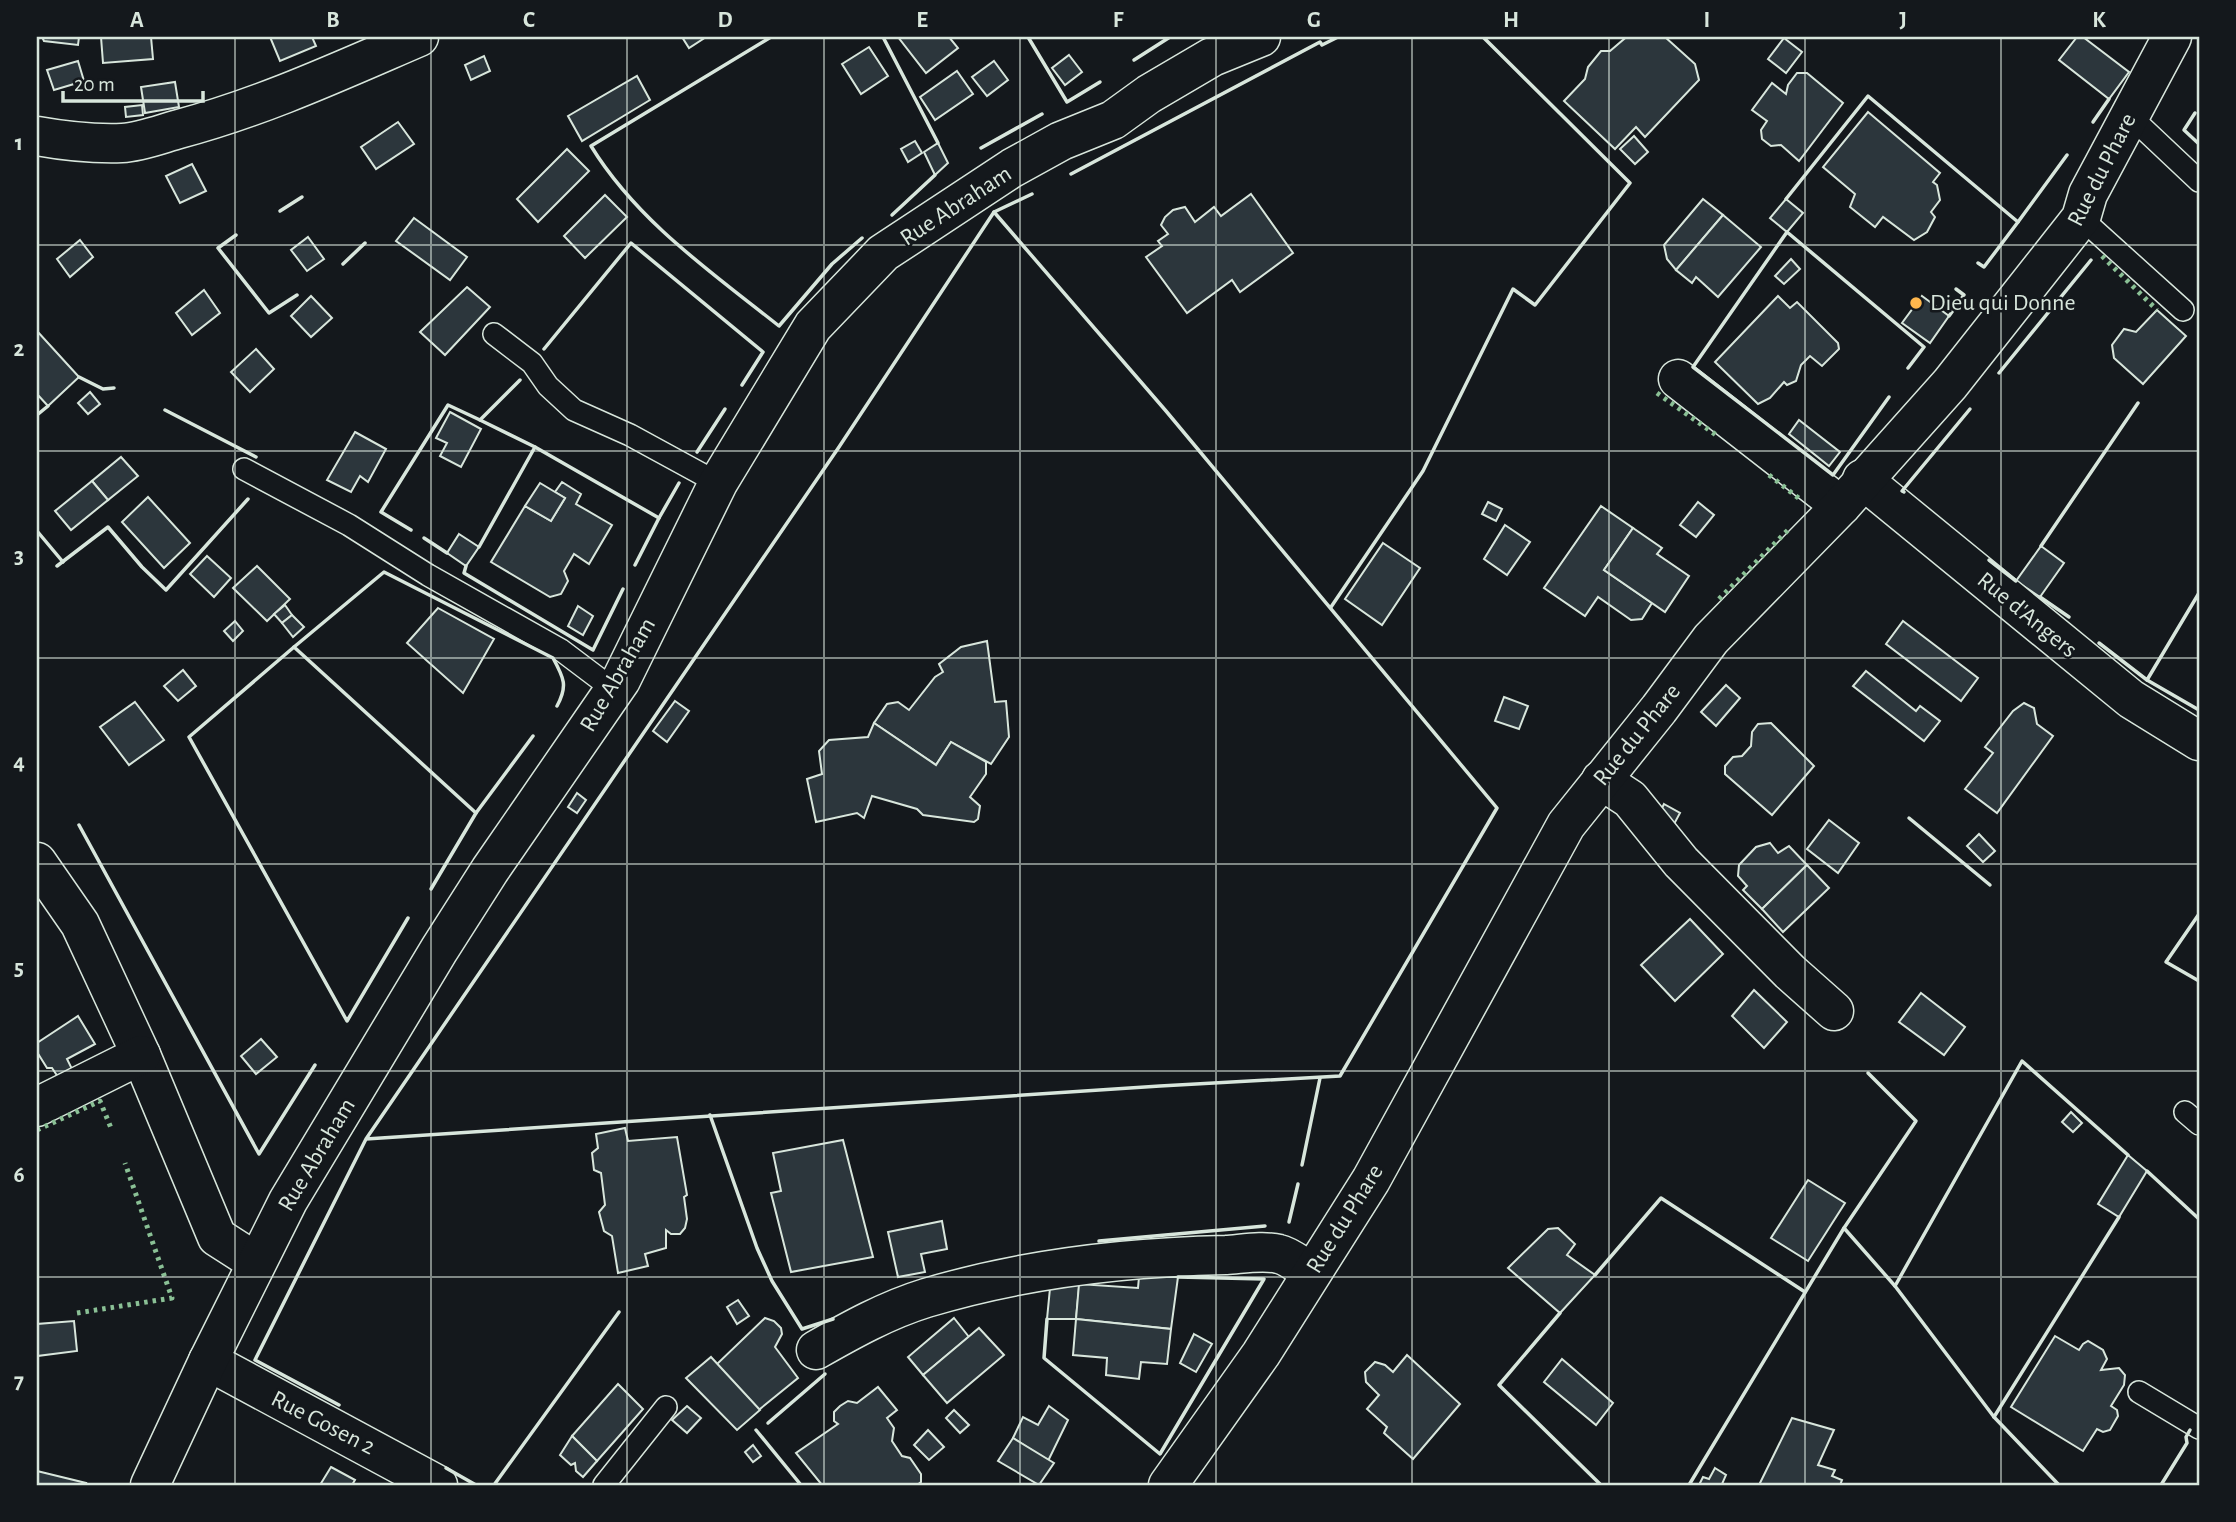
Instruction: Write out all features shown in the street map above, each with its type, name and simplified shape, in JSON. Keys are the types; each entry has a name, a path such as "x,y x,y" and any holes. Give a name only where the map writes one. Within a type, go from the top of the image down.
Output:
{"street":[{"path":"37,136 79,142 124,143 191,126 224,117 311,84 419,37"},
{"name":"Rue Abraham","path":"150,1485 256,1262 288,1201 439,950 614,690 718,483 813,326 883,253 1012,168 1061,141 1113,120 1149,94 1212,57 1261,37"},
{"name":"Rue du Phare","path":"1168,1485 1261,1354 1371,1180 1566,825 1711,639 1851,493 1950,384 2081,218 2088,194 2172,37"},
{"name":"Rue d'Angers","path":"1678,379 1851,493 2131,699 2199,741"},
{"path":"1601,780 1630,799 1681,862 1790,972 1835,1012"},
{"path":"37,862 80,924 141,1055 218,1237 256,1262"},
{"path":"37,1107 141,1055"},
{"path":"816,1350 864,1323 924,1299 976,1284 1050,1271 1192,1255 1280,1254 1311,1272"},
{"name":"Rue Gosen 2","path":"208,1362 438,1485"}],"lane":[{"path":"2130,116 2199,181"},
{"path":"2081,218 2183,310"},
{"path":"494,334 532,363 548,386 574,410 630,435 718,483"},
{"path":"244,469 349,524 428,575 561,650 614,690"},
{"path":"2139,1392 2199,1428"},
{"path":"604,1485 666,1407"}],"building":[{"path":"42,37 79,37 78,45 44,41"},
{"path":"101,37 151,37 153,59 103,63"},
{"path":"270,37 312,37 316,46 280,61"},
{"path":"682,37 706,37 689,48"},
{"path":"898,37 949,37 958,48 926,73"},
{"path":"1621,37 1665,37 1695,64 1699,80 1645,137 1636,127 1615,149 1564,101 1585,79 1588,67 1601,51 1610,51 1624,39"},
{"path":"2077,37 2083,37 2129,72 2109,99 2059,60"},
{"path":"1784,38 1802,52 1786,73 1768,59"},
{"path":"869,47 888,76 861,94 842,64"},
{"path":"1069,55 1082,72 1065,85 1052,68"},
{"path":"484,56 490,71 471,80 465,65"},
{"path":"78,61 84,81 54,90 47,70"},
{"path":"994,61 1008,80 987,96 972,77"},
{"path":"957,71 973,94 935,120 920,97"},
{"path":"1797,73 1807,73 1843,103 1799,161 1781,145 1771,146 1762,139 1761,130 1767,121 1752,110 1772,83 1786,94 1788,85"},
{"path":"637,76 650,100 582,141 568,116"},
{"path":"175,82 179,107 145,113 141,87"},
{"path":"142,105 143,115 126,117 125,107"},
{"path":"1868,112 1940,173 1933,182 1937,185 1940,200 1931,212 1935,217 1927,232 1914,240 1883,217 1875,227 1850,207 1855,194 1823,167"},
{"path":"398,122 414,144 376,169 361,147"},
{"path":"1634,136 1648,152 1635,164 1620,149"},
{"path":"915,141 922,153 908,162 901,149"},
{"path":"938,143 948,163 935,175 924,152"},
{"path":"567,149 589,171 538,222 517,199"},
{"path":"192,164 206,191 180,203 166,176"},
{"path":"1251,194 1293,253 1240,292 1232,280 1187,313 1146,257 1162,246 1158,241 1168,234 1161,225 1165,217 1173,210 1185,207 1195,222 1214,207 1221,216"},
{"path":"605,195 627,217 585,258 564,236"},
{"path":"1703,199 1723,215 1676,270 1667,259 1664,245"},
{"path":"1786,199 1803,213 1787,232 1770,218"},
{"path":"1723,215 1761,247 1718,297 1696,277 1692,283 1676,270"},
{"path":"414,218 467,257 450,280 396,241"},
{"path":"308,237 324,259 307,271 291,250"},
{"path":"80,240 93,257 70,277 57,259"},
{"path":"1791,259 1800,269 1784,284 1775,276"},
{"path":"467,287 490,307 445,355 420,332"},
{"path":"204,290 220,313 192,335 176,313"},
{"path":"311,296 332,318 311,337 291,316"},
{"path":"1778,296 1790,308 1797,302 1838,343 1839,349 1822,366 1810,356 1801,365 1796,381 1787,385 1784,382 1770,398 1758,404 1715,362"},
{"path":"1922,296 1949,316 1930,343 1902,323"},
{"path":"2157,310 2186,336 2143,384 2114,358 2112,345 2124,329 2136,332"},
{"path":"37,331 79,377 48,406 37,394"},
{"path":"256,349 274,369 250,392 231,372"},
{"path":"90,392 100,404 88,414 78,403"},
{"path":"450,412 481,429 461,467 440,456 447,443 436,438"},
{"path":"1799,420 1840,452 1829,466 1789,434"},
{"path":"355,432 386,449 368,482 360,476 351,492 327,480"},
{"path":"121,457 138,476 108,500 92,481"},
{"path":"92,481 108,500 71,530 55,511"},
{"path":"562,482 581,494 576,504 612,525 589,564 574,554 564,571 568,581 561,594 550,597 491,562 525,506 551,521 565,498 555,492"},
{"path":"540,483 565,498 551,521 525,506"},
{"path":"148,497 190,543 164,568 122,522"},
{"path":"1488,502 1502,509 1496,521 1482,514"},
{"path":"1698,502 1714,515 1696,537 1680,525"},
{"path":"1601,506 1633,528 1604,570 1652,603 1642,619 1631,620 1598,597 1585,616 1544,588"},
{"path":"1505,525 1530,542 1507,575 1484,559"},
{"path":"1633,528 1662,548 1657,554 1689,576 1665,612 1604,570"},
{"path":"459,534 479,547 466,566 447,553"},
{"path":"1383,543 1420,568 1382,625 1345,599"},
{"path":"2041,546 2064,563 2040,597 2016,581"},
{"path":"207,556 231,578 214,597 190,574"},
{"path":"257,566 290,599 267,621 233,588"},
{"path":"285,605 292,615 282,623 274,614"},
{"path":"578,606 593,616 583,635 568,626"},
{"path":"438,608 494,639 463,693 407,643"},
{"path":"292,615 304,627 293,637 282,623"},
{"path":"235,621 243,631 233,641 224,631"},
{"path":"1903,621 1978,678 1961,701 1886,644"},
{"path":"987,641 995,702 1006,701 1009,737 991,764 951,742 936,765 874,723 887,704 898,702 909,710 935,677 943,672 939,664 961,647"},
{"path":"183,670 196,686 178,701 164,686"},
{"path":"1866,671 1916,711 1920,706 1940,721 1924,741 1853,686"},
{"path":"1726,685 1740,698 1716,726 1701,712"},
{"path":"1504,697 1528,706 1519,729 1495,721"},
{"path":"675,701 689,711 667,742 653,731"},
{"path":"135,702 164,740 129,765 100,727"},
{"path":"2024,703 2034,708 2037,724 2053,736 1997,813 1965,789 1993,753 1985,747 2013,711"},
{"path":"874,723 936,765 951,742 986,762 986,774 970,797 980,806 978,819 974,822 923,815 917,809 872,796 864,818 857,813 816,822 807,779 822,774 819,751 829,740 868,737"},
{"path":"1771,723 1814,766 1772,815 1725,774 1725,766 1733,757 1742,756 1751,746 1752,732 1758,724"},
{"path":"577,793 586,800 577,813 568,807"},
{"path":"1664,804 1680,813 1673,826 1657,818"},
{"path":"1829,820 1859,843 1838,873 1807,849"},
{"path":"1979,834 1995,851 1983,862 1967,846"},
{"path":"1770,843 1778,853 1789,846 1807,865 1762,909 1743,890 1747,886 1738,876 1739,865 1756,847"},
{"path":"1807,865 1829,888 1783,932 1762,909"},
{"path":"1690,919 1723,954 1675,1001 1641,965"},
{"path":"1754,990 1787,1022 1764,1048 1732,1016"},
{"path":"1921,993 1965,1027 1944,1055 1899,1022"},
{"path":"78,1016 95,1044 67,1059 72,1069 58,1077 52,1068 47,1068 37,1052 37,1043"},
{"path":"261,1039 277,1057 256,1074 241,1056"},
{"path":"2071,1112 2082,1123 2073,1132 2062,1122"},
{"path":"625,1128 628,1141 677,1137 687,1195 684,1197 687,1219 680,1234 671,1234 666,1230 666,1248 645,1254 648,1266 618,1273 612,1236 604,1231 599,1212 605,1205 601,1173 594,1170 592,1153 598,1148 596,1134"},
{"path":"843,1140 873,1257 791,1272 771,1193 781,1191 773,1153"},
{"path":"2128,1155 2147,1171 2119,1217 2098,1204"},
{"path":"1808,1180 1845,1203 1808,1261 1771,1238"},
{"path":"942,1221 947,1249 921,1254 925,1272 898,1277 888,1232"},
{"path":"1558,1228 1575,1244 1567,1255 1595,1275 1560,1313 1508,1268 1548,1229"},
{"path":"1080,1277 1076,1319 1047,1319 1051,1278"},
{"path":"1139,1277 1178,1277 1171,1329 1076,1319 1079,1284 1138,1288"},
{"path":"738,1300 749,1316 737,1324 727,1307"},
{"path":"765,1318 774,1321 781,1328 782,1334 775,1347 798,1378 755,1413 717,1364"},
{"path":"954,1318 969,1337 923,1375 908,1357"},
{"path":"1076,1319 1171,1329 1167,1364 1141,1362 1139,1379 1106,1375 1107,1358 1073,1355"},
{"path":"74,1321 77,1351 37,1356 37,1324"},
{"path":"979,1328 1004,1355 947,1403 923,1375"},
{"path":"1194,1334 1212,1344 1196,1372 1180,1363"},
{"path":"2055,1336 2079,1350 2088,1341 2103,1350 2107,1359 2101,1370 2119,1368 2125,1375 2124,1385 2111,1406 2117,1410 2118,1416 2110,1430 2103,1432 2097,1429 2083,1451 2011,1407"},
{"path":"1407,1355 1460,1404 1413,1459 1384,1433 1387,1427 1367,1409 1379,1395 1366,1382 1365,1372 1375,1362 1385,1365 1393,1372"},
{"path":"711,1357 760,1410 737,1430 686,1378"},
{"path":"1562,1359 1613,1403 1596,1425 1544,1382"},
{"path":"618,1384 643,1409 597,1461 572,1436"},
{"path":"878,1387 897,1410 887,1418 894,1428 892,1441 902,1456 910,1458 921,1474 921,1482 917,1485 822,1485 796,1453 838,1424 834,1421 834,1412 840,1406 848,1401 857,1403"},
{"path":"687,1406 701,1418 687,1433 672,1420"},
{"path":"1049,1406 1068,1420 1048,1461 1013,1438 1023,1417 1038,1425"},
{"path":"954,1410 969,1425 960,1433 946,1418"},
{"path":"1792,1418 1834,1430 1818,1465 1835,1470 1832,1476 1842,1480 1840,1485 1759,1485"},
{"path":"928,1430 944,1447 929,1460 914,1445"},
{"path":"572,1436 597,1461 583,1477 576,1471 575,1463 571,1465 560,1455"},
{"path":"1013,1438 1054,1463 1039,1485 998,1461"},
{"path":"753,1445 761,1456 753,1462 745,1452"},
{"path":"331,1467 355,1480 352,1485 320,1485"},
{"path":"1715,1468 1726,1475 1722,1484 1726,1485 1699,1485 1703,1477 1709,1479"},
{"path":"37,1471 86,1483 37,1485"}],"hedge":[{"path":"2102,256 2157,310"},
{"path":"1657,393 1719,437"},
{"path":"1769,475 1801,500"},
{"path":"1719,599 1791,527"},
{"path":"37,1130 100,1101 111,1128"},
{"path":"77,1313 172,1298 125,1163"}],"wall":[{"path":"771,37 591,146 609,173 653,222 779,326 832,264 862,238"},
{"path":"883,37 938,143"},
{"path":"1028,37 1067,102 1100,82"},
{"path":"1134,60 1170,37"},
{"path":"1071,174 1320,42 1322,45 1338,37"},
{"path":"1331,607 1423,471 1513,289 1535,305 1630,183 1483,37"},
{"path":"1786,199 1868,96 2018,222 1984,267 1978,263"},
{"path":"2093,122 2109,99"},
{"path":"2195,113 2184,130 2199,144"},
{"path":"981,148 1042,114"},
{"path":"2018,222 2067,155"},
{"path":"892,215 935,175"},
{"path":"994,212 1032,194"},
{"path":"280,211 302,197"},
{"path":"339,1405 255,1360 366,1139 839,447 994,212 1166,411 1497,808 1340,1076 366,1139"},
{"path":"1889,397 1833,475 1693,367 1787,232 1924,347 1908,368"},
{"path":"236,235 218,248 269,313 297,295"},
{"path":"343,264 365,243"},
{"path":"544,349 631,243 763,352 742,385"},
{"path":"1999,373 2091,260"},
{"path":"1949,316 1964,295 1956,289"},
{"path":"79,377 103,389 114,388"},
{"path":"520,380 480,420 535,447"},
{"path":"2041,546 2138,403"},
{"path":"411,530 381,512 448,405 480,420"},
{"path":"37,415 48,406"},
{"path":"697,452 725,409"},
{"path":"1904,492 1902,491 1970,409"},
{"path":"165,410 256,457"},
{"path":"479,547 535,447 659,518 635,565"},
{"path":"659,518 679,483"},
{"path":"57,566 108,527 166,590 248,499"},
{"path":"37,531 63,562"},
{"path":"424,538 447,553"},
{"path":"1989,560 2016,581"},
{"path":"466,566 464,573 593,650 623,589"},
{"path":"533,736 476,813 294,647 384,572 553,658 563,682 563,693 557,706"},
{"path":"2099,643 2147,680 2199,593"},
{"path":"2040,597 2069,617"},
{"path":"294,647 189,737 347,1021 408,918"},
{"path":"2147,680 2199,710"},
{"path":"431,889 476,813"},
{"path":"1909,818 1990,885"},
{"path":"79,825 259,1154 315,1065"},
{"path":"2199,914 2166,962 2199,981"},
{"path":"1895,1286 2022,1061 2128,1155"},
{"path":"1844,1228 1916,1121 1868,1073"},
{"path":"1302,1165 1320,1078"},
{"path":"710,1115 757,1248 772,1281 802,1329 833,1319"},
{"path":"2147,1171 2199,1219"},
{"path":"1289,1222 1298,1184"},
{"path":"1595,1275 1661,1198 1805,1292"},
{"path":"1994,1417 2119,1217"},
{"path":"1099,1241 1265,1226"},
{"path":"1689,1485 1844,1228 1895,1286 1994,1417 2059,1485"},
{"path":"1047,1319 1044,1358 1160,1454 1264,1279 1178,1277"},
{"path":"494,1485 619,1312"},
{"path":"1560,1313 1499,1385 1601,1485"},
{"path":"768,1423 825,1374"},
{"path":"756,1430 801,1485"},
{"path":"2161,1485 2187,1443 2186,1437 2190,1430"},
{"path":"446,1468 476,1485"}],"place":[{"name":"Dieu qui Donne","path":"1916,303"}]}
